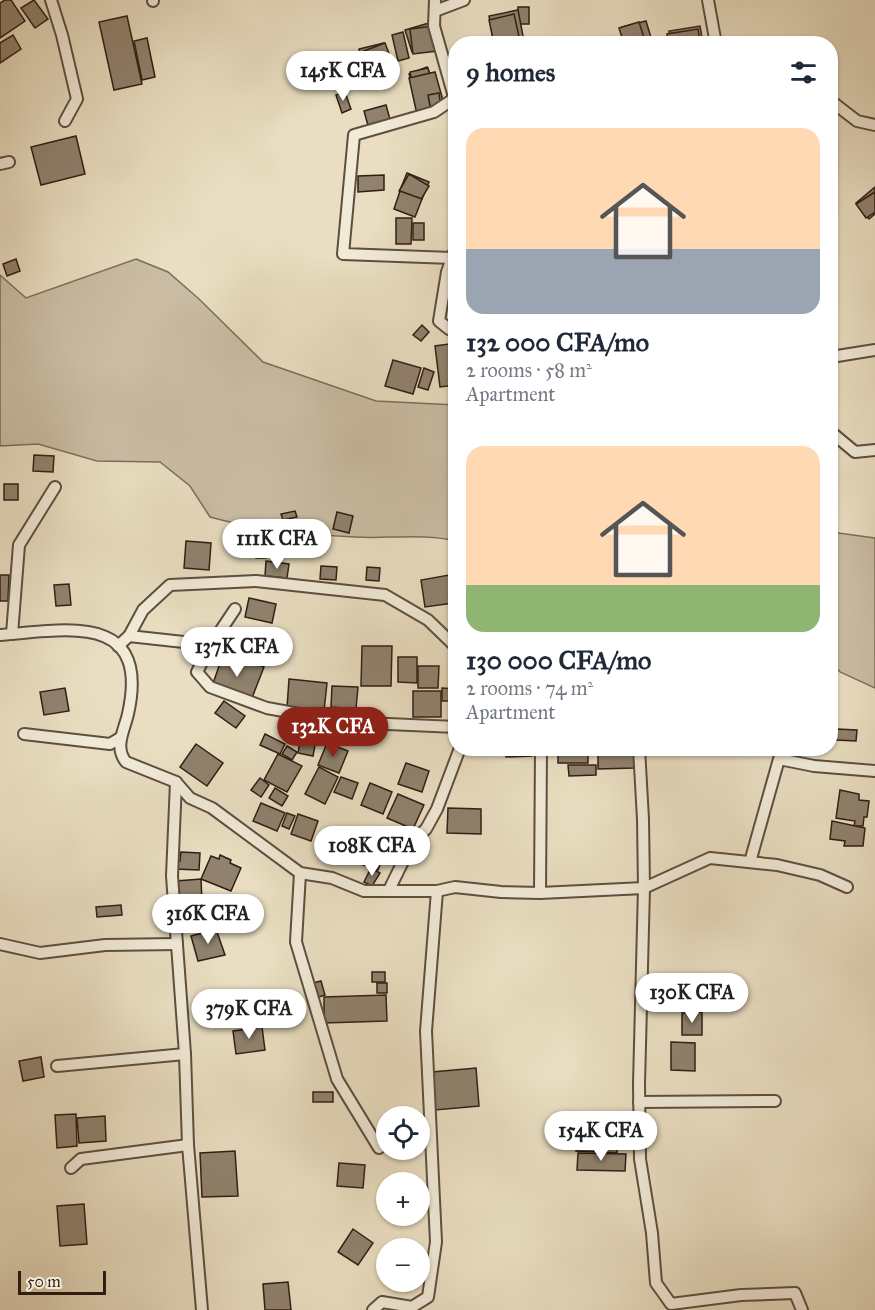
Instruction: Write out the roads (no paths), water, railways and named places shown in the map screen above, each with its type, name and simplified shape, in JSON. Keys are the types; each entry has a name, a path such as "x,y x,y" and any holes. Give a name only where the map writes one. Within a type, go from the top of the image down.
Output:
{"street":[{"path":"51,0 77,99 65,121"},
{"path":"448,76 434,26 435,6 464,0"},
{"path":"708,0 715,36"},
{"path":"448,105 434,112 354,135 343,254 448,252"},
{"path":"838,106 857,121 875,125"},
{"path":"448,269 439,321 448,328"},
{"path":"838,356 875,350"},
{"path":"838,438 855,452 875,450"},
{"path":"12,634 19,545 55,487"},
{"path":"118,646 129,636 143,610 170,585 256,581 385,595 428,620 448,639"},
{"path":"235,609 211,645 197,672 210,687 267,708 343,722 448,727"},
{"path":"0,635 78,629 101,634 118,646 128,659 132,675 128,714 120,738 121,756 126,762 176,782 190,798 212,808 300,873 332,878 364,891 437,891 455,887 540,893 644,888 710,858 777,865 820,875 847,887"},
{"path":"129,636 211,645"},
{"path":"24,734 110,744 120,738"},
{"path":"389,890 413,841 426,829 437,809 457,756"},
{"path":"540,893 541,756"},
{"path":"639,756 644,888 639,1102 640,1159 652,1233 656,1282 671,1304 741,1295 795,1293 802,1310"},
{"path":"750,862 779,759 814,766 875,771"},
{"path":"176,782 172,876 185,1054 188,1145 202,1310"},
{"path":"300,873 296,942 337,1079 376,1143"},
{"path":"373,1310 382,1302 412,1307 428,1297 436,1242 426,1031 437,891"},
{"path":"0,944 40,953 105,945 177,944"},
{"path":"57,1066 185,1054"},
{"path":"639,1102 775,1101"},
{"path":"71,1168 81,1159 188,1145"}]}
